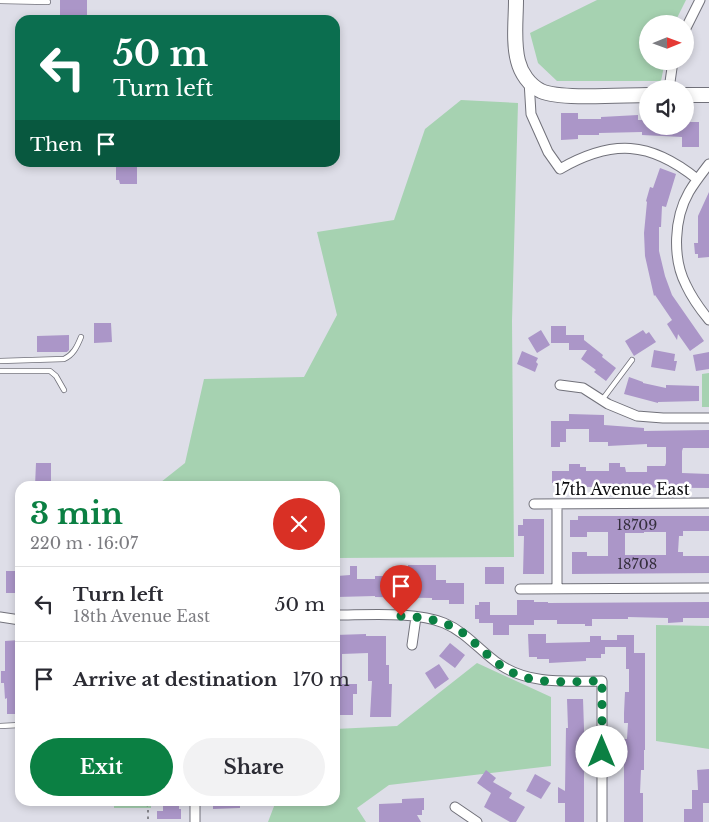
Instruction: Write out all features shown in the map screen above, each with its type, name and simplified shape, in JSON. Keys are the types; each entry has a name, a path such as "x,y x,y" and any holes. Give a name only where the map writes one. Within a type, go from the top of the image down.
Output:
{"street":[{"path":"516,0 518,59 528,81 538,90 551,94 639,96"},
{"path":"692,15 700,0"},
{"path":"528,81 531,114 548,152 560,169 591,153 606,149 629,148 659,155 670,160 698,179"},
{"path":"694,96 709,96"},
{"path":"709,164 689,192 682,210 677,238 677,251 685,284 697,305 709,320"},
{"path":"560,384 583,388 602,400 637,416 709,418"},
{"name":"17th Avenue East","path":"534,504 709,503"},
{"path":"557,504 557,589"},
{"path":"520,590 709,588"},
{"path":"340,615 416,617 443,622 462,632 499,665 521,676 544,681 602,681 602,822"},
{"path":"0,617 15,619"},
{"path":"412,646 416,617"},
{"path":"195,806 195,822"},
{"path":"455,807 477,822"}],"lane":[{"path":"0,1 48,2"},
{"path":"0,361 64,359 69,357 75,350 81,338"},
{"path":"602,400 632,360"},
{"path":"0,371 50,371 56,376 64,390"},
{"path":"0,726 15,725"}],"path":[{"path":"148,806 148,822"}],"green space":[{"path":"597,0 686,0 678,15 639,15 639,70 663,70 661,80 557,81 538,63 530,33"},
{"path":"461,100 518,103 512,321 514,557 340,558 340,481 162,481 185,463 204,379 304,377 337,315 317,232 394,220 425,129"},
{"path":"709,373 709,407 702,407 702,374"},
{"path":"656,625 709,626 709,749 656,741"},
{"path":"477,663 551,697 551,766 389,785 357,808 366,822 268,822 274,806 340,806 340,729 397,726"},
{"path":"114,806 151,806 151,808 114,808"}],"building":[{"path":"60,0 87,0 87,15 60,15"},
{"path":"561,113 578,113 578,119 601,119 601,117 638,115 639,132 578,135 578,139 561,140"},
{"path":"694,122 699,122 699,147 682,147 682,137 642,135 694,135"},
{"path":"116,167 137,167 137,184 120,184 119,180 116,180"},
{"path":"660,168 676,174 666,207 662,206 661,227 659,227 659,251 665,276 672,295 704,341 690,351 678,334 677,340 667,324 672,320 654,296 645,256 646,201 650,187 653,188"},
{"path":"709,192 709,257 698,258 698,254 695,254 694,243 698,243 698,216"},
{"path":"94,323 111,323 112,342 94,343"},
{"path":"551,326 566,326 566,335 584,335 584,340 616,368 606,381 594,372 596,370 581,359 587,350 569,350 569,343 551,343"},
{"path":"541,330 550,345 537,353 528,338"},
{"path":"643,330 646,334 649,332 656,342 634,356 625,341"},
{"path":"69,335 69,350 67,352 37,352 37,336"},
{"path":"654,350 675,354 674,361 677,361 675,371 651,367"},
{"path":"522,351 538,358 535,372 517,364"},
{"path":"709,352 709,369 696,371 693,355"},
{"path":"629,377 643,383 666,388 666,385 699,386 699,401 658,403 624,394"},
{"path":"569,414 604,415 604,425 644,428 644,431 709,430 709,448 683,448 682,473 709,474 709,488 586,487 586,489 558,487 558,483 552,483 552,471 569,471 569,464 580,464 580,467 586,467 586,471 609,471 609,463 620,463 620,467 625,467 626,472 647,472 647,466 665,466 666,463 666,447 647,447 647,444 608,446 608,442 589,442 589,429 566,429 566,442 560,442 560,447 551,447 551,421 569,421"},
{"path":"36,463 51,463 51,481 35,481"},
{"path":"578,516 709,516 709,531 683,531 683,536 679,536 678,552 683,552 683,556 709,556 709,573 572,574 572,552 587,552 587,556 608,556 608,532 587,532 587,537 570,537 570,520 578,520","holes":["666,532 666,555 625,555 625,533"]},
{"path":"523,519 544,519 544,574 523,574 524,536 518,536 518,525 523,525"},
{"path":"408,565 436,565 436,580 446,580 446,583 464,583 464,604 449,604 449,600 432,600 432,598 340,597 340,576 350,575 350,566 357,566 357,579 375,579 375,576 408,578"},
{"path":"485,567 504,567 504,584 485,584"},
{"path":"6,571 15,571 15,593 6,593"},
{"path":"517,600 534,600 534,602 548,603 709,602 709,618 683,618 683,622 668,623 668,618 628,617 628,619 592,619 592,626 585,626 585,624 557,624 557,620 534,620 534,625 509,625 509,635 493,635 493,623 479,623 479,619 475,619 475,605 479,605 479,602 490,602 490,615 517,615"},
{"path":"528,634 546,634 546,643 590,642 590,636 601,636 601,640 617,640 617,635 634,635 634,653 645,653 645,750 644,770 641,770 640,793 643,793 643,822 624,822 624,739 627,739 628,723 624,723 624,713 625,692 629,692 629,669 626,669 626,647 605,647 605,654 601,654 601,658 586,658 586,661 549,663 549,659 529,657"},
{"path":"340,635 386,636 386,665 389,665 389,684 392,684 391,717 370,717 372,681 368,681 368,653 342,654 342,684 357,684 357,694 353,694 353,715 340,715"},
{"path":"15,640 15,714 7,714 7,698 5,699 4,683 1,683 1,671 5,671 5,641"},
{"path":"450,643 465,655 455,668 439,656"},
{"path":"439,664 449,679 435,689 425,673"},
{"path":"567,699 583,699 584,822 565,822 565,803 558,803 558,787 565,791 566,728 568,728"},
{"path":"709,769 709,803 703,803 703,822 684,822 684,809 692,809 692,790 698,790 697,770"},
{"path":"486,770 496,778 493,782 512,793 509,798 525,807 516,822 510,822 484,807 491,793 477,783"},
{"path":"535,774 551,783 541,799 526,791"},
{"path":"424,798 422,815 417,815 421,822 379,822 379,804 402,803 402,799"},
{"path":"163,806 179,806 179,809 181,809 181,819 157,819 157,811 163,811"},
{"path":"213,806 240,806 240,808 213,809"}],"route":[{"path":"401,616 443,622 462,632 499,665 521,676 544,681 602,681 602,752"}]}
